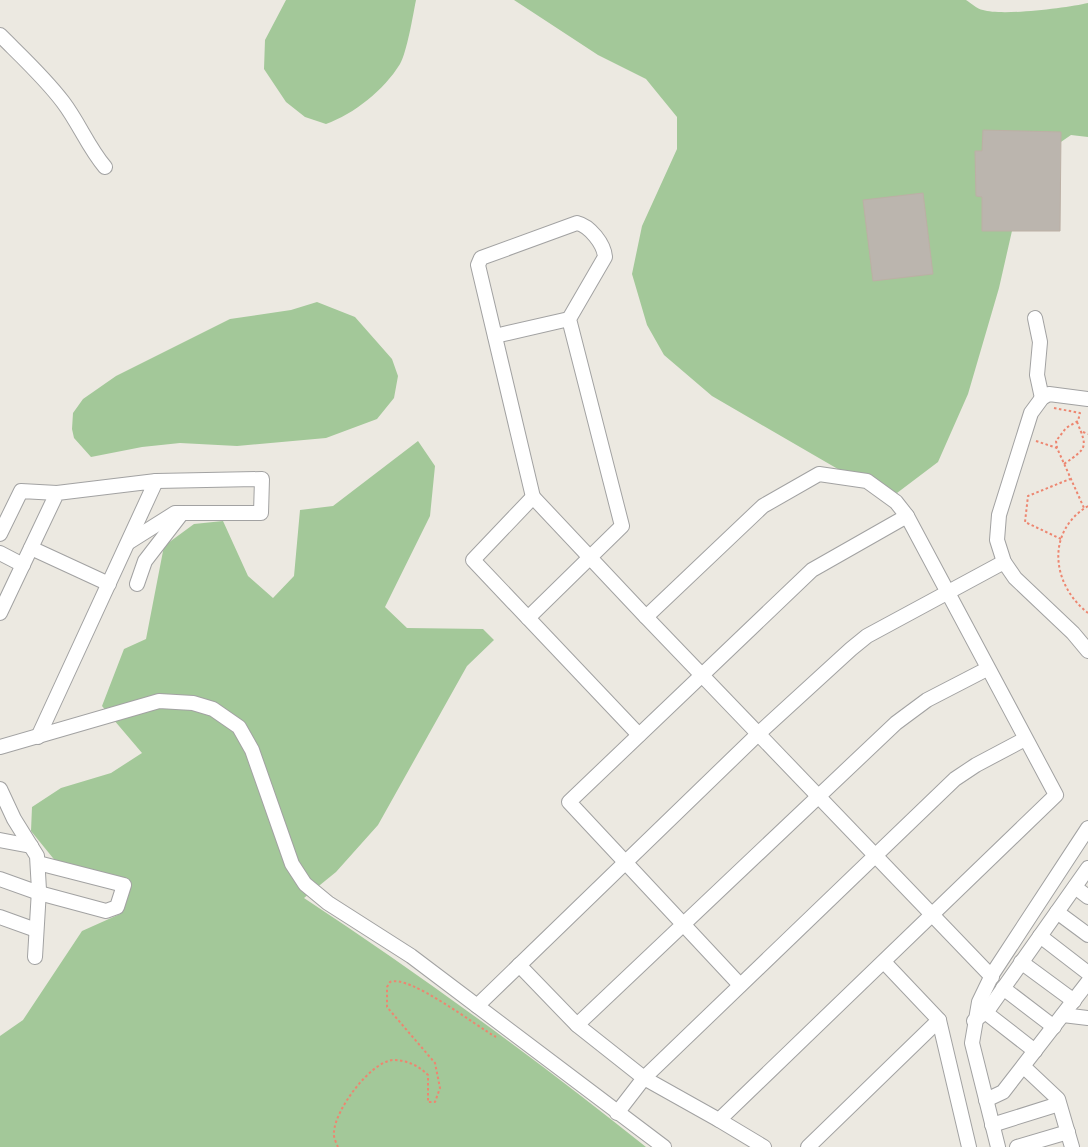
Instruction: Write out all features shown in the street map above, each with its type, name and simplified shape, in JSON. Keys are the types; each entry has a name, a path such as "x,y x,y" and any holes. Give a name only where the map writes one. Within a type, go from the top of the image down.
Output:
{"street":[{"path":"0,35 50,85 65,104 95,155 105,167"},
{"path":"528,618 590,558 622,526 569,319 605,257 604,248 584,225 577,223 481,258 478,265 533,498 590,558 702,676 992,977"},
{"path":"1035,318 1040,342 1037,375 1042,398"},
{"path":"495,336 569,319"},
{"path":"1088,399 1049,394 1042,398 1031,413 999,515 997,540 1004,562 1015,578 1088,651"},
{"path":"646,617 763,506 819,474 867,481 896,502 907,516 946,593 1056,795 719,1120"},
{"path":"0,534 21,491 57,493 156,481 262,479 261,513 175,512 128,542"},
{"path":"38,737 156,481"},
{"path":"0,613 57,493"},
{"path":"533,498 473,560 639,735"},
{"path":"137,584 145,561 182,513"},
{"path":"740,985 568,802 812,570 907,516"},
{"path":"31,548 109,584"},
{"path":"0,553 23,564"},
{"path":"477,1006 758,734 867,636 1004,562"},
{"path":"577,1025 914,708 988,669"},
{"path":"0,747 158,701 193,703 213,709 239,727 252,750 292,864 305,884 328,903 411,956 664,1147"},
{"path":"617,1113 644,1078 955,779 976,765 1025,739"},
{"path":"0,789 14,819 31,846 38,863 39,893 35,957"},
{"path":"998,1147 972,1043 979,1017 979,1002 992,977 1088,828"},
{"path":"0,840 31,846"},
{"path":"0,879 39,893 106,911 117,907 124,885 38,863"},
{"path":"979,1017 1003,988 1088,868"},
{"path":"1075,887 1088,897"},
{"path":"1057,912 1088,935"},
{"path":"0,917 36,930"},
{"path":"1040,936 1088,973"},
{"path":"884,962 939,1020 969,1147"},
{"path":"1021,962 1074,1001"},
{"path":"519,965 577,1025 644,1078 764,1147"},
{"path":"986,1100 1003,1092 1088,982"},
{"path":"1003,988 1054,1027"},
{"path":"1063,1015 1088,1018"},
{"path":"979,1017 1035,1051"},
{"path":"808,1147 939,1020"},
{"path":"1024,1067 1058,1099 1072,1147"},
{"path":"992,1125 1059,1104"},
{"path":"1017,1147 1068,1132"}],"path":[{"path":"1042,398 1051,407 1061,411 1080,413 1077,422 1060,434 1056,441 1070,479 1084,508"},
{"path":"1064,464 1086,446 1087,439 1077,422"},
{"path":"1083,432 1088,434"},
{"path":"1023,436 1058,448"},
{"path":"1062,539 1025,522 1028,496 1070,479"},
{"path":"1088,506 1070,522 1058,550 1062,581 1067,592 1088,613"},
{"path":"338,1147 334,1133 341,1106 370,1072 392,1060 418,1065 428,1075 428,1102 435,1102 440,1088 435,1063 387,1007 387,987 390,982 394,980 408,983 425,991 474,1025 510,1045 518,1037"}],"green space":[{"path":"286,0 416,0 400,64 386,83 368,100 337,120 326,124 305,117 286,102 264,69 265,40"},
{"path":"514,0 966,0 976,7 992,12 1051,9 1088,3 1088,137 1071,135 1042,155 1019,200 999,288 968,394 938,462 897,493 862,483 712,396 664,355 647,325 632,274 642,226 677,149 677,117 646,79 598,55"},
{"path":"317,302 355,317 392,359 398,376 394,398 377,419 326,438 237,446 180,443 142,447 91,457 74,438 72,429 73,413 83,399 116,376 230,319 291,310"},
{"path":"418,441 435,466 430,516 385,607 407,628 483,629 494,640 467,666 378,825 336,872 304,898 392,957 478,1019 646,1147 0,1147 0,1036 23,1020 82,931 120,914 130,883 57,863 31,831 32,807 61,788 111,773 142,753 102,706 124,649 146,639 164,546 194,524 223,521 248,576 273,598 294,576 300,510 333,506"}],"building":[{"path":"983,130 1061,132 1060,231 982,231 982,197 976,196 975,151 982,151"},
{"path":"923,193 933,274 873,281 863,200"}]}
